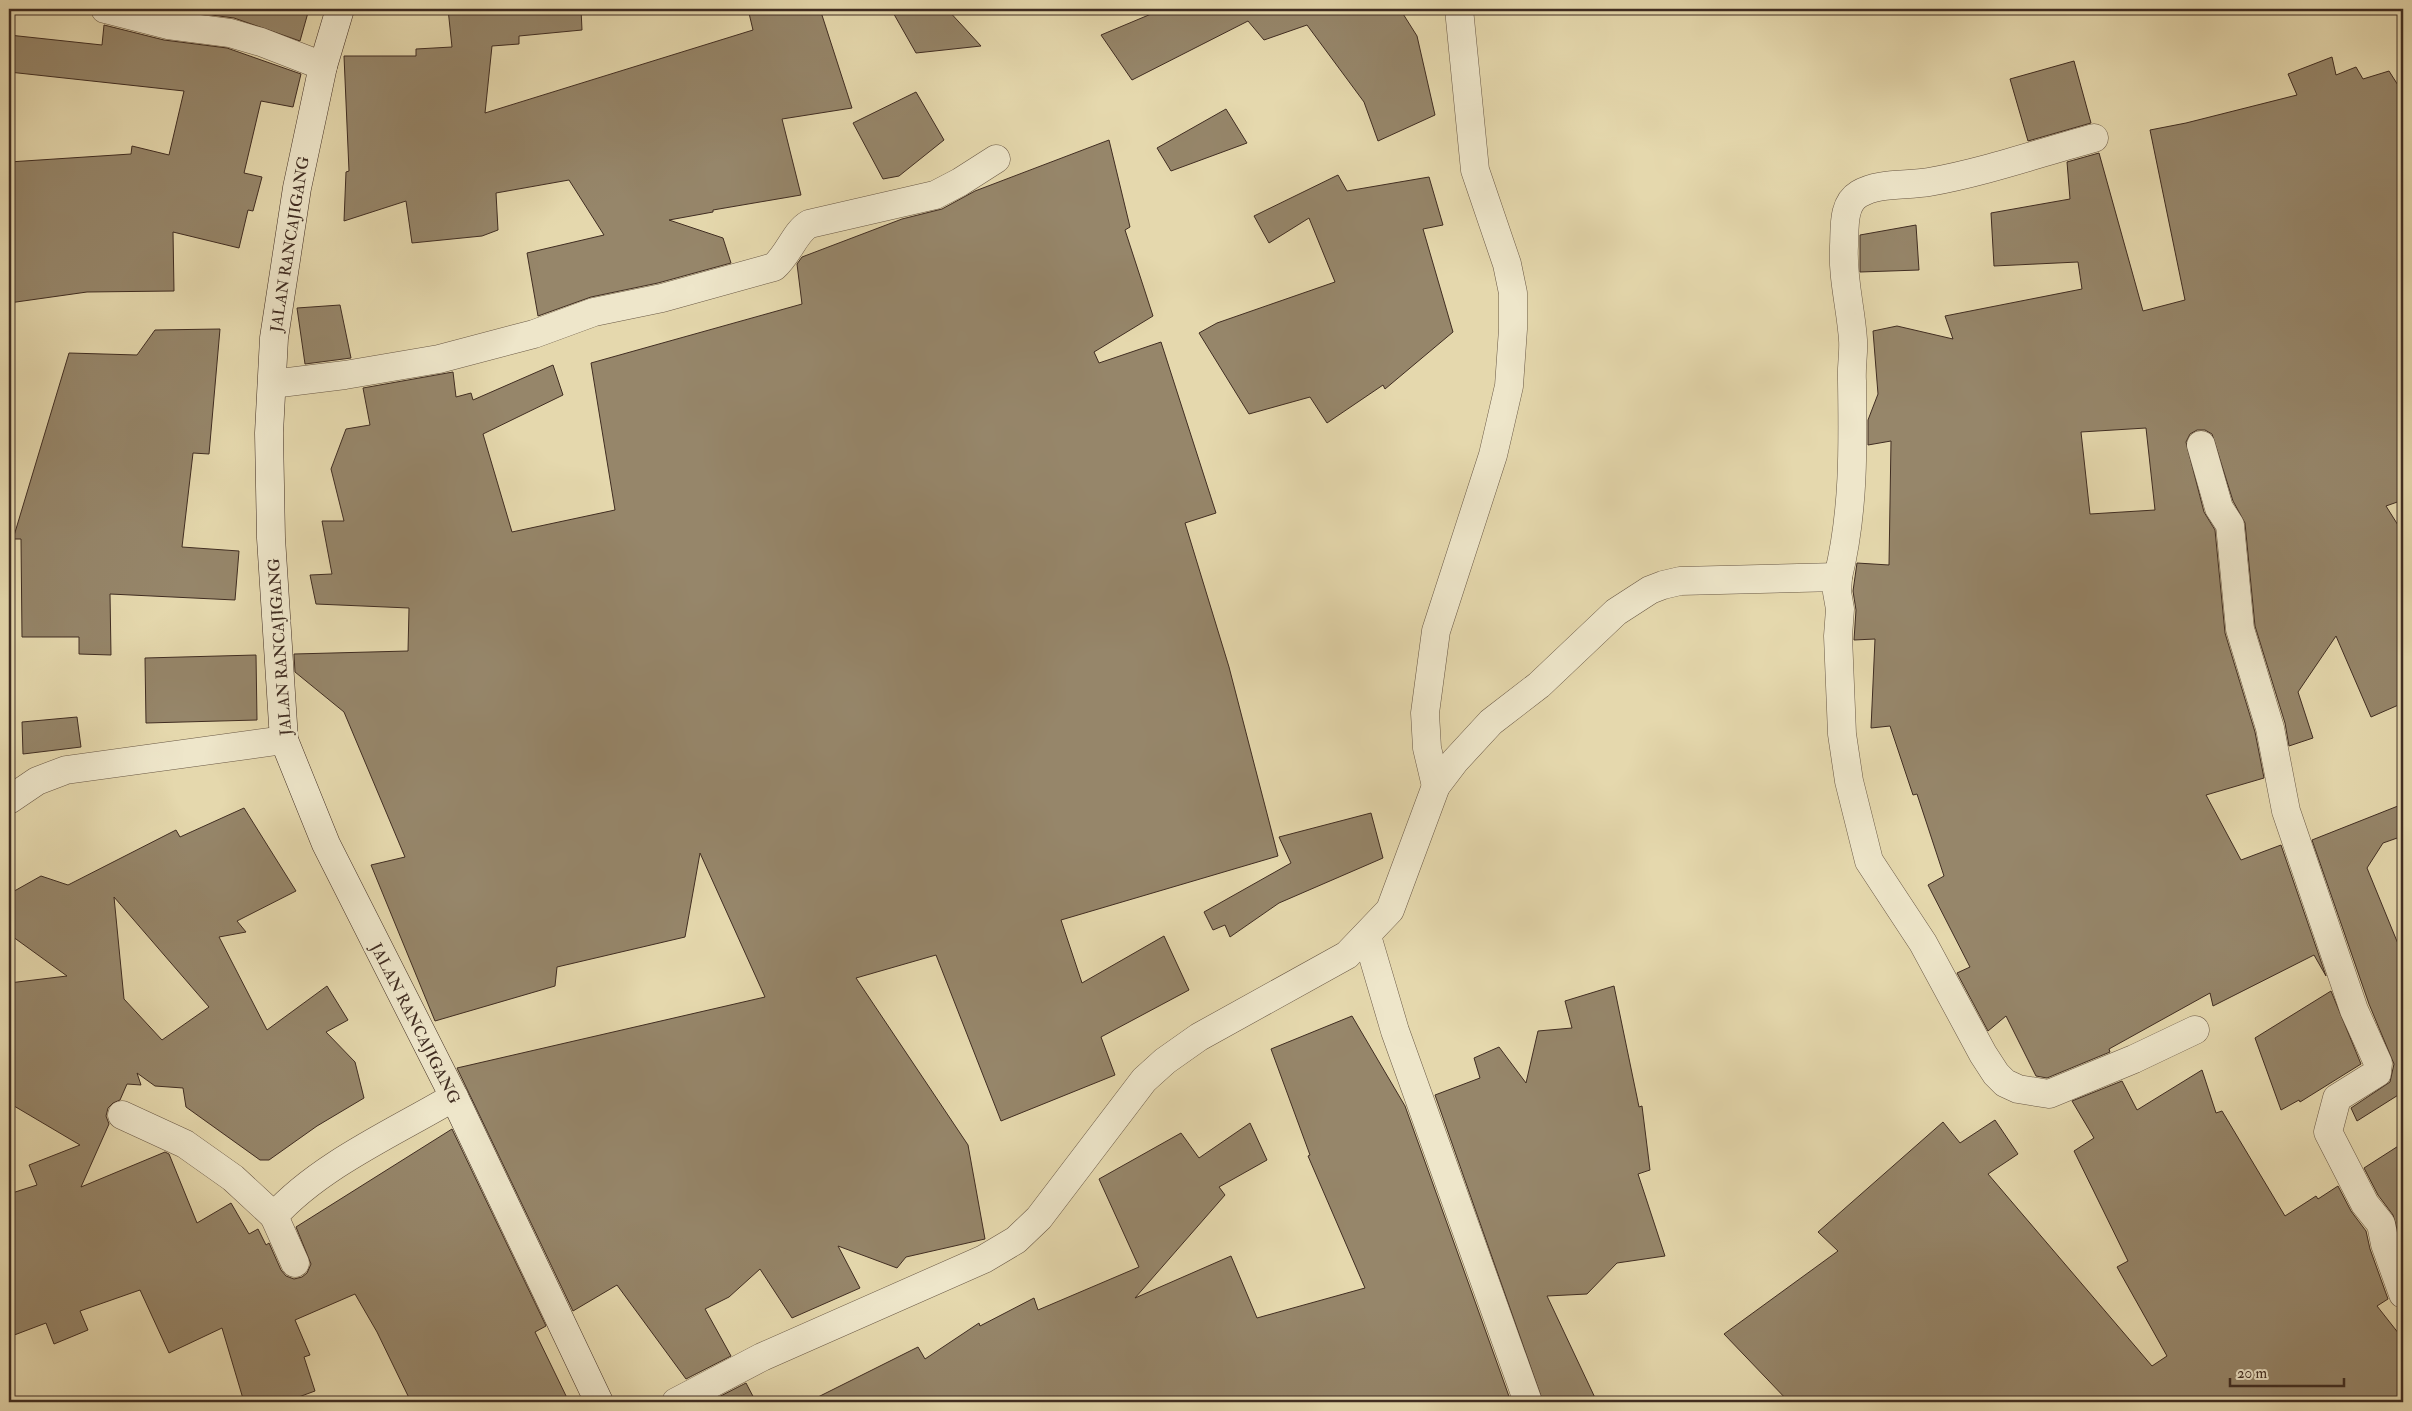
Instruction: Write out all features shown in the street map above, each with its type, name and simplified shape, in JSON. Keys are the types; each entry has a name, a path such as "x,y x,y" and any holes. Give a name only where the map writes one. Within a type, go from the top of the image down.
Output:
{"street":[{"path":"105,9 168,25 230,33 261,42 323,66"},
{"name":"JALAN RANCAJIGANG","path":"340,9 323,66 297,188 284,260 274,338 270,433 271,538 284,740 326,844 454,1097 599,1402"},
{"path":"1436,786 1426,748 1426,713 1436,632 1493,455 1509,386 1513,329 1512,293 1507,264 1475,170 1459,9"},
{"path":"2094,138 1988,169 1929,183 1873,188 1859,193 1851,200 1847,211 1843,258 1853,341 1854,452 1847,540 1838,577 1837,592 1840,609 1838,636 1842,734 1849,781 1869,861 1881,882 1923,943 1983,1054 1996,1074 2005,1083 2018,1088 2049,1094 2195,1030"},
{"path":"272,384 345,375 439,359 534,334 594,312 662,298 774,267 782,260 803,227 809,224 935,195 960,182 996,158"},
{"path":"2201,445 2219,508 2230,525 2240,629 2270,728 2286,811 2354,1010 2378,1063 2377,1073 2337,1098 2328,1132 2365,1204 2381,1224 2385,1244 2403,1294"},
{"path":"676,1402 762,1356 984,1259 1016,1240 1039,1218 1071,1178 1144,1080 1165,1061 1198,1037 1347,955 1367,936 1390,910 1436,786 1455,761 1491,722 1540,685 1616,612 1636,597 1663,584 1680,581 1714,578 1838,577"},
{"path":"9,800 37,781 66,770 284,740"},
{"path":"1367,936 1395,1031 1528,1402"},
{"path":"274,1216 293,1195 322,1174 454,1097"},
{"path":"122,1115 185,1144 233,1178 274,1216 295,1263"}],"building":[{"path":"167,9 309,9 300,41 234,18"},
{"path":"448,9 581,9 582,30 519,36 519,44 492,46 485,113 753,30 748,9 820,9 852,108 782,119 801,195 713,210 713,212 669,220 723,238 731,263 658,283 591,297 538,316 527,253 604,235 569,180 496,193 498,230 482,236 412,243 406,201 344,221 346,172 349,171 344,56 416,56 416,49 452,47"},
{"path":"891,9 947,9 981,46 916,53"},
{"path":"1163,9 1400,9 1417,36 1435,115 1378,141 1364,102 1307,25 1264,40 1248,21 1132,80 1101,35"},
{"path":"104,25 164,40 227,48 301,74 293,107 261,101 244,173 262,177 253,211 248,210 239,248 173,232 174,291 87,292 9,303 9,162 131,154 132,146 169,155 184,91 9,72 9,35 102,45"},
{"path":"2332,57 2336,75 2356,67 2363,79 2389,71 2403,93 2403,500 2386,506 2403,533 2403,703 2371,717 2336,636 2298,692 2313,738 2289,746 2285,723 2255,626 2245,523 2233,501 2212,434 2205,430 2197,430 2190,434 2186,442 2204,512 2215,530 2225,633 2255,732 2264,778 2206,795 2241,860 2281,845 2326,976 2314,955 2213,1006 2210,993 2109,1049 2110,1052 2047,1078 2036,1076 2006,1016 1988,1031 1957,973 1970,967 1928,885 1944,876 1917,794 1913,795 1890,726 1871,728 1875,639 1854,640 1856,610 1853,591 1857,563 1889,565 1891,441 1868,445 1868,420 1878,394 1873,331 1897,326 1953,339 1945,316 2082,289 2078,262 1994,266 1991,213 2070,199 2067,162 2099,153 2143,311 2185,300 2150,130 2186,123 2297,95 2288,74","holes":["2146,428 2155,510 2090,514 2081,432"]},
{"path":"2074,61 2091,123 2028,141 2010,79"},
{"path":"916,92 944,140 899,176 883,179 853,123"},
{"path":"1226,109 1247,143 1171,171 1157,148"},
{"path":"1109,140 1130,227 1125,230 1153,316 1094,352 1099,363 1161,342 1216,513 1185,523 1229,667 1278,856 1061,920 1082,983 1164,936 1189,990 1101,1037 1115,1075 1001,1121 936,955 856,978 968,1145 985,1239 906,1257 897,1268 838,1246 860,1288 792,1318 760,1269 729,1297 705,1309 731,1356 686,1379 617,1285 573,1311 457,1068 765,997 700,853 685,937 557,967 555,986 435,1021 371,865 405,857 344,712 295,672 294,654 408,651 409,608 316,604 310,575 332,574 322,521 344,521 331,469 346,429 370,425 363,388 453,372 456,397 471,393 473,400 553,365 563,395 483,434 512,532 615,510 591,363 802,304 797,264 802,257 902,219 942,209 975,191"},
{"path":"1338,175 1347,191 1429,177 1443,225 1423,229 1453,332 1385,389 1383,385 1327,423 1310,397 1249,414 1199,333 1217,323 1335,282 1309,218 1269,243 1254,216"},
{"path":"1916,225 1919,270 1860,272 1860,235"},
{"path":"340,305 351,358 305,364 297,308"},
{"path":"220,329 209,454 193,453 182,547 239,551 235,600 110,594 111,655 79,654 79,637 22,637 21,539 13,539 69,353 137,355 155,330"},
{"path":"256,655 257,720 146,723 145,658"},
{"path":"77,717 81,747 23,754 22,722"},
{"path":"2403,804 2403,836 2383,843 2367,868 2403,956 2403,1092 2357,1121 2351,1108 2390,1082 2394,1064 2369,1004 2312,840"},
{"path":"244,808 296,891 237,921 246,932 219,937 267,1030 327,986 348,1020 326,1032 355,1062 364,1098 317,1126 269,1160 260,1160 186,1107 183,1088 155,1086 137,1073 141,1085 127,1084 120,1100 108,1108 106,1116 109,1124 81,1187 165,1152 169,1154 197,1223 231,1203 249,1234 258,1229 266,1245 269,1243 281,1270 286,1276 294,1279 302,1277 307,1273 311,1264 296,1227 452,1129 546,1326 535,1332 569,1402 411,1402 377,1332 355,1294 295,1320 310,1355 304,1357 315,1391 285,1402 244,1402 222,1328 169,1353 140,1290 80,1311 88,1330 54,1344 46,1323 9,1337 9,1194 37,1185 29,1165 80,1145 9,1103 9,983 67,976 9,934 9,894 41,876 68,885 176,830 180,837","holes":["114,897 209,1007 162,1040 124,999"]},
{"path":"1371,813 1383,858 1279,903 1230,937 1225,925 1213,930 1204,912 1291,863 1279,837"},
{"path":"1614,986 1639,1107 1642,1106 1650,1170 1638,1174 1665,1256 1617,1263 1587,1294 1547,1296 1597,1402 1543,1402 1435,1095 1480,1078 1474,1058 1499,1047 1526,1083 1538,1031 1572,1028 1565,1001"},
{"path":"2331,991 2361,1064 2300,1102 2299,1100 2281,1110 2255,1038"},
{"path":"1352,1016 1405,1106 1511,1402 808,1402 918,1347 925,1359 979,1323 980,1326 1034,1298 1038,1310 1139,1267 1099,1179 1181,1133 1199,1158 1250,1123 1267,1160 1219,1187 1225,1195 1135,1298 1231,1256 1257,1318 1365,1288 1308,1156 1310,1155 1271,1049"},
{"path":"2202,1070 2216,1113 2222,1111 2285,1216 2316,1196 2318,1199 2338,1186 2351,1211 2366,1231 2370,1249 2388,1299 2377,1306 2403,1339 2403,1402 1789,1402 1724,1334 1838,1251 1818,1232 1943,1122 1960,1143 1995,1120 2018,1154 1988,1174 2152,1366 2167,1356 2117,1267 2128,1261 2074,1151 2094,1138 2072,1101 2122,1081 2137,1110"},
{"path":"2403,1143 2403,1239 2400,1241 2393,1215 2378,1195 2364,1168"},
{"path":"746,1383 756,1402 709,1402"}]}
